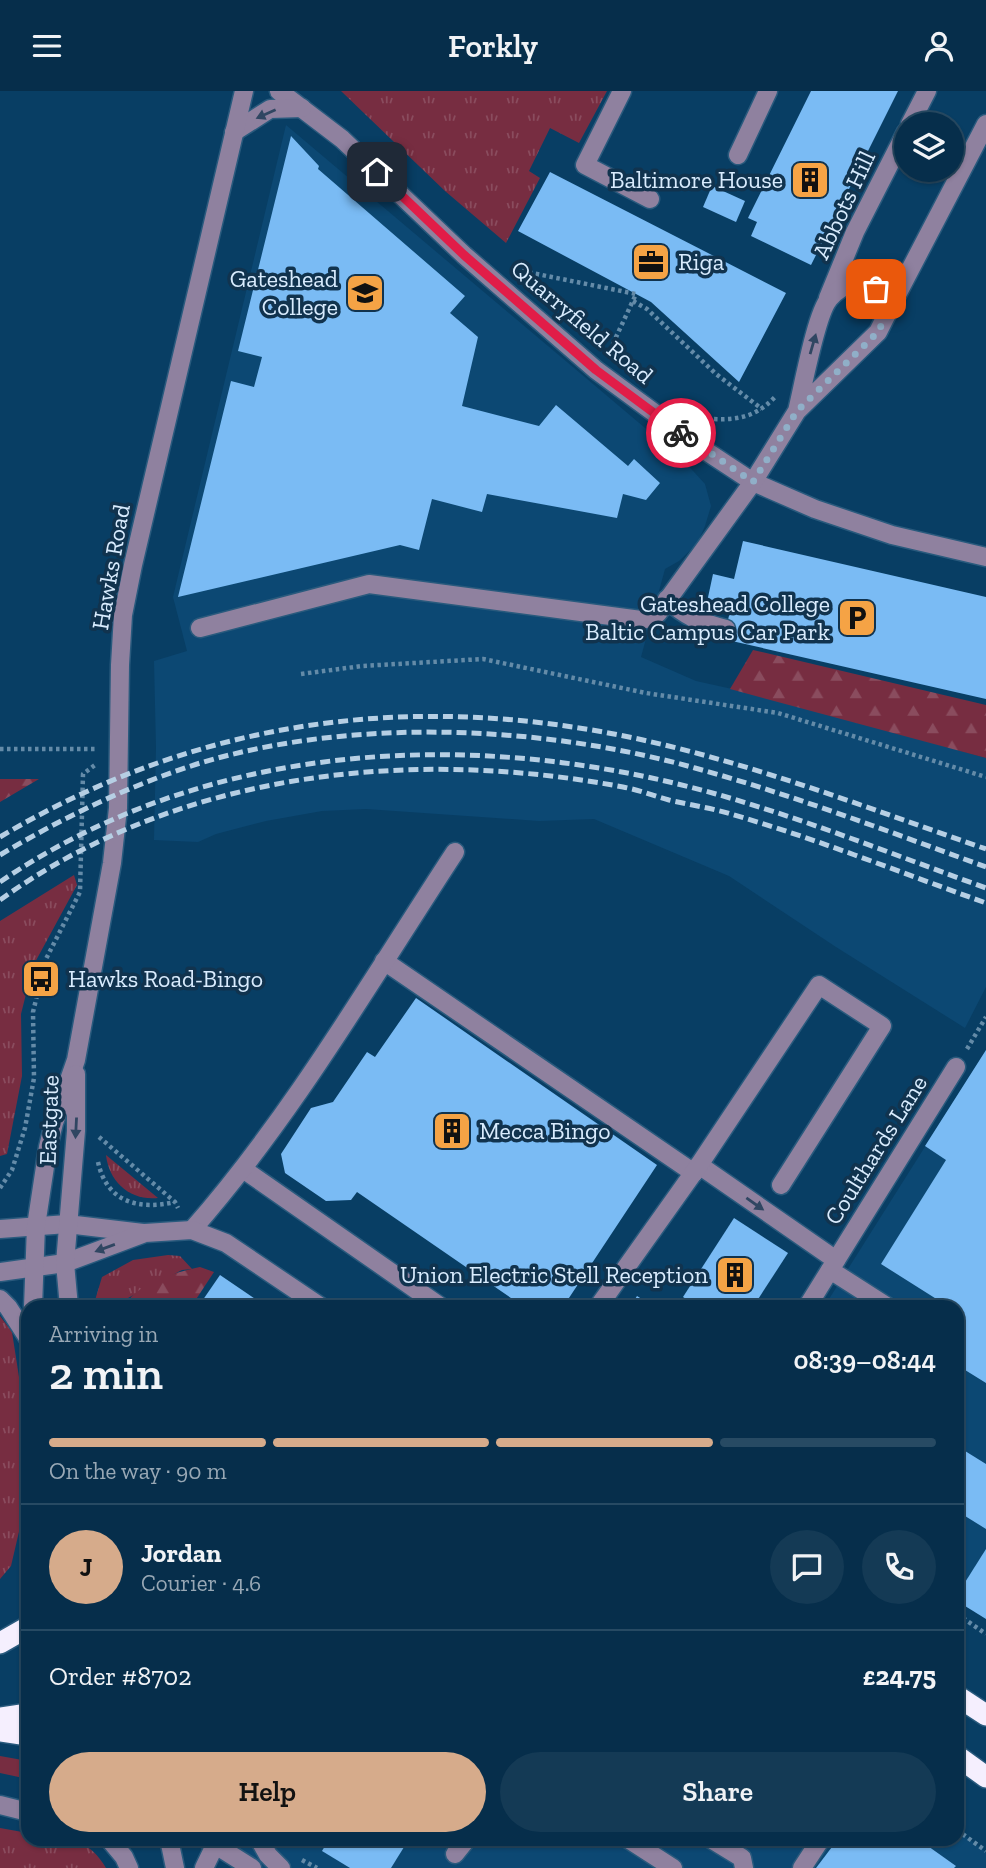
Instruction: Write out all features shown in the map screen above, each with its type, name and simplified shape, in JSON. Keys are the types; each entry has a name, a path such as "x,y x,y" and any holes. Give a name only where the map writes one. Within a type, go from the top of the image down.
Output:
{"highway":[{"path":"0,1643 21,1631"},
{"path":"964,1701 986,1715"},
{"path":"0,1719 21,1715"},
{"path":"0,1731 21,1734"},
{"path":"964,1761 986,1777"}],"street":[{"name":"Hawks Road","path":"76,1060 112,863 118,808 123,615 132,565 244,91"},
{"name":"Quarryfield Road","path":"279,91 342,139 464,255 596,370 709,453 753,482 815,509 880,531 986,557"},
{"path":"622,91 585,165 650,199"},
{"path":"738,155 768,91"},
{"path":"916,112 927,91"},
{"path":"234,132 270,109 302,108"},
{"name":"Abbots Hill","path":"200,628 369,585 641,620 650,618 657,613 753,482 797,411 878,332 986,124"},
{"name":"Abbots Hill","path":"797,411 812,347 827,301 855,232 894,156"},
{"name":"Abbots Hill","path":"827,301 838,289 857,281 876,289 884,301 887,314"},
{"path":"667,599 680,612 693,619 726,629"},
{"path":"191,1230 243,1169 279,1120 455,852"},
{"path":"384,961 696,1169 879,1300"},
{"path":"603,1300 696,1169 818,985 882,1026 781,1185"},
{"name":"Eastgate","path":"68,1300 65,1263 76,1132 76,1060"},
{"name":"Eastgate","path":"33,1300 36,1226 54,1123 76,1060"},
{"name":"Coulthards Lane","path":"811,1300 956,1067"},
{"path":"243,1169 431,1300"},
{"path":"0,1229 67,1224 145,1233 191,1230 226,1243 311,1300"},
{"path":"0,1272 65,1263 145,1233"},
{"path":"0,1299 21,1327"},
{"path":"0,1805 21,1810"},
{"path":"115,1846 129,1867"},
{"path":"170,1846 175,1868"},
{"path":"204,1868 211,1846"},
{"path":"220,1846 252,1868"},
{"path":"263,1846 281,1868"},
{"path":"455,1854 461,1846"},
{"path":"639,1846 673,1868"},
{"path":"722,1846 742,1858 744,1868"},
{"path":"802,1868 816,1846"}],"path":[{"path":"522,271 636,294 611,348 633,365"},
{"path":"633,301 647,309 716,375 763,409"},
{"path":"699,417 728,420 763,409 776,396"},
{"path":"301,674 362,666 483,659 646,693 778,713 986,777"},
{"path":"0,749 118,749"},
{"path":"0,1188 12,1170 25,1128 34,1078 33,1012 46,959 80,892 83,774 118,749"},
{"name":"Coulthards Lane","path":"956,1067 986,1017"},
{"path":"98,1137 175,1202 191,1230"},
{"path":"97,1154 102,1177 128,1202 155,1207 175,1202"},
{"path":"964,1619 986,1634"},
{"path":"964,1835 986,1851"},
{"path":"303,1861 317,1868"}],"shaded area":[{"path":"286,125 683,460 705,484 711,506 705,526 697,544 679,561 665,569 641,657 696,681 768,697 986,758 986,987 965,1028 729,876 594,819 539,821 366,809 322,811 266,821 216,834 198,842 154,840 154,661 187,651 173,597"},
{"path":"986,1050 986,1619 964,1605 964,1300 828,1300"},
{"path":"964,1835 986,1852 986,1868 230,1868 241,1846 964,1846"}],"green space":[{"path":"341,91 607,91 579,143 550,128 529,171 540,178 506,243 445,191"},
{"path":"753,650 986,705 986,758 730,689"},
{"path":"0,779 39,779 0,802"},
{"path":"74,875 77,885 33,966 21,1014 22,1076 7,1154 0,1156 0,921"},
{"path":"106,1155 158,1198 138,1196 123,1188 111,1174"},
{"path":"180,1256 192,1269 182,1270 127,1300 95,1300 102,1277 133,1260"},
{"path":"200,1267 214,1272 196,1300 128,1300 147,1286"},
{"path":"0,1316 12,1332 21,1390 21,1523 11,1566 0,1579"},
{"path":"0,1756 21,1760 21,1778 0,1773"},
{"path":"0,1828 21,1832 21,1846 85,1846 106,1868 0,1868"}],"building":[{"name":"Baltimore House","path":"811,91 898,91 811,265 751,236 757,222 748,218"},
{"path":"291,136 319,166 318,169 465,296 450,313 478,337 462,406 539,426 556,405 628,466 634,459 660,483 646,500 623,494 617,518 487,494 482,512 432,499 419,550 400,545 178,597 231,381 254,387 262,357 238,351"},
{"name":"Riga","path":"550,172 786,293 739,382 651,302 518,231"},
{"path":"712,186 745,201 736,222 703,207"},
{"name":"Gateshead College Baltic Campus Car Park","path":"743,541 986,597 986,699 723,639 731,608 707,602 713,574 734,579"},
{"name":"Mecca Bingo","path":"416,998 657,1165 568,1300 514,1300 357,1192 351,1200 326,1201 285,1173 281,1154 311,1108 333,1102 367,1052 375,1057"},
{"path":"986,1050 986,1383 964,1369 964,1300 938,1300 881,1264 946,1160 925,1146"},
{"name":"Union Electric Stell Reception","path":"734,1218 788,1253 758,1300 688,1300 683,1297"},
{"path":"220,1275 257,1300 203,1300"},
{"path":"964,1450 986,1464 986,1529 964,1515"},
{"path":"986,1549 986,1619 964,1605 964,1584"},
{"path":"325,1846 405,1846 391,1868 350,1868 322,1851"},
{"path":"833,1846 928,1846 956,1866 954,1868 816,1868"}],"railway":[{"path":"0,837 76,797 153,765 231,741 311,725 393,717 475,717 558,725 687,751 816,790 986,849"},
{"path":"0,855 96,804 197,764 256,749 318,739 381,733 446,732 511,735 574,743 695,768 805,802 986,867"},
{"path":"0,882 81,834 167,799 256,774 347,759 440,755 533,759 625,773 716,794 818,827 986,888"},
{"path":"0,900 69,856 143,822 220,797 299,780 380,771 461,770 543,775 623,787 723,812 827,845 986,903"}],"way so far":[{"path":"681,433 753,482 797,411 878,332 887,314 884,301 876,289"}],"place":[{"name":"Baltimore House","path":"810,180"},
{"name":"Riga","path":"651,262"},
{"name":"Gateshead College","path":"365,293"},
{"name":"Gateshead College Baltic Campus Car Park","path":"857,618"},
{"name":"Hawks Road-Bingo","path":"41,979"},
{"name":"Mecca Bingo","path":"452,1131"},
{"name":"Union Electric Stell Reception","path":"735,1275"}],"route":[{"path":"377,172 464,255 596,370 681,433"}]}
